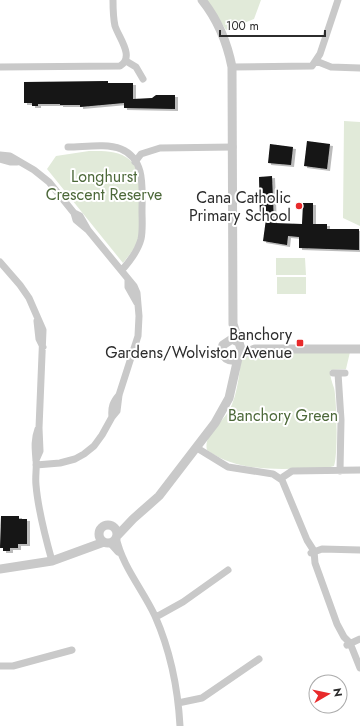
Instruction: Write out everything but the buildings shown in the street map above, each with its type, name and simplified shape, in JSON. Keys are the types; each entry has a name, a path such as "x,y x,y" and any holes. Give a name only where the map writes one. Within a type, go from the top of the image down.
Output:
{"street":[{"path":"0,67 115,67 124,64 126,61 126,50 115,24 113,0"},
{"path":"0,569 52,560 85,547 112,539 159,496 197,448 223,411 229,398 242,348 233,324 232,67 225,40 220,28 202,0"},
{"path":"232,67 312,66 316,61 338,0"},
{"path":"126,61 136,67 143,79"},
{"path":"316,61 331,67 360,68"},
{"path":"68,147 107,146 120,149 131,156 138,166 142,183 142,237 138,249 122,270"},
{"path":"135,162 142,154 160,148 233,147"},
{"path":"0,155 10,156 17,162 34,170 48,182 74,213 80,216 88,230 128,279 128,287 137,304 139,316 138,336 119,395 111,408 112,417 102,435 94,446 75,459 60,463 36,462"},
{"path":"0,159 10,162 17,162"},
{"path":"1,263 26,294 37,318 39,339 43,349 39,428 35,438 36,483 38,505 52,560"},
{"path":"233,324 221,352 225,358 233,380"},
{"path":"225,342 232,339 256,349 360,349"},
{"path":"225,358 232,360 256,349"},
{"path":"339,373 341,420 340,471"},
{"path":"197,448 228,467 244,471 262,472 276,475 283,479 302,530 304,542 314,552 313,568 319,574 337,624 339,637 348,644 349,654 360,668"},
{"path":"283,479 298,471 360,470"},
{"path":"85,547 103,526 111,526 133,519"},
{"path":"111,526 116,531 112,539"},
{"path":"99,532 100,538 112,539"},
{"path":"112,539 156,617 169,656 178,702 180,726"},
{"path":"314,552 327,550 360,550"},
{"path":"156,617 183,602 228,570"},
{"path":"348,644 360,639"},
{"path":"0,666 13,666 72,650"},
{"path":"178,702 202,698 259,659"}],"green space":[{"path":"207,0 261,0 254,19 226,30"},
{"path":"344,121 360,122 360,226 343,218"},
{"name":"Longhurst Crescent Reserve","path":"89,151 121,154 130,160 137,170 140,203 139,237 135,248 123,263 47,169 56,156"},
{"path":"276,258 305,258 306,275 276,275"},
{"path":"277,277 306,277 306,294 277,294"},
{"name":"Banchory Green","path":"256,352 350,352 346,369 330,370 335,394 336,415 337,440 334,466 327,468 280,469 249,467 220,458 207,450 208,439 230,409 237,385 241,360"}],"place":[{"name":"Cana Catholic Primary School","path":"299,206"},
{"name":"Banchory Gardens/Wolviston Avenue","path":"300,343"}]}
